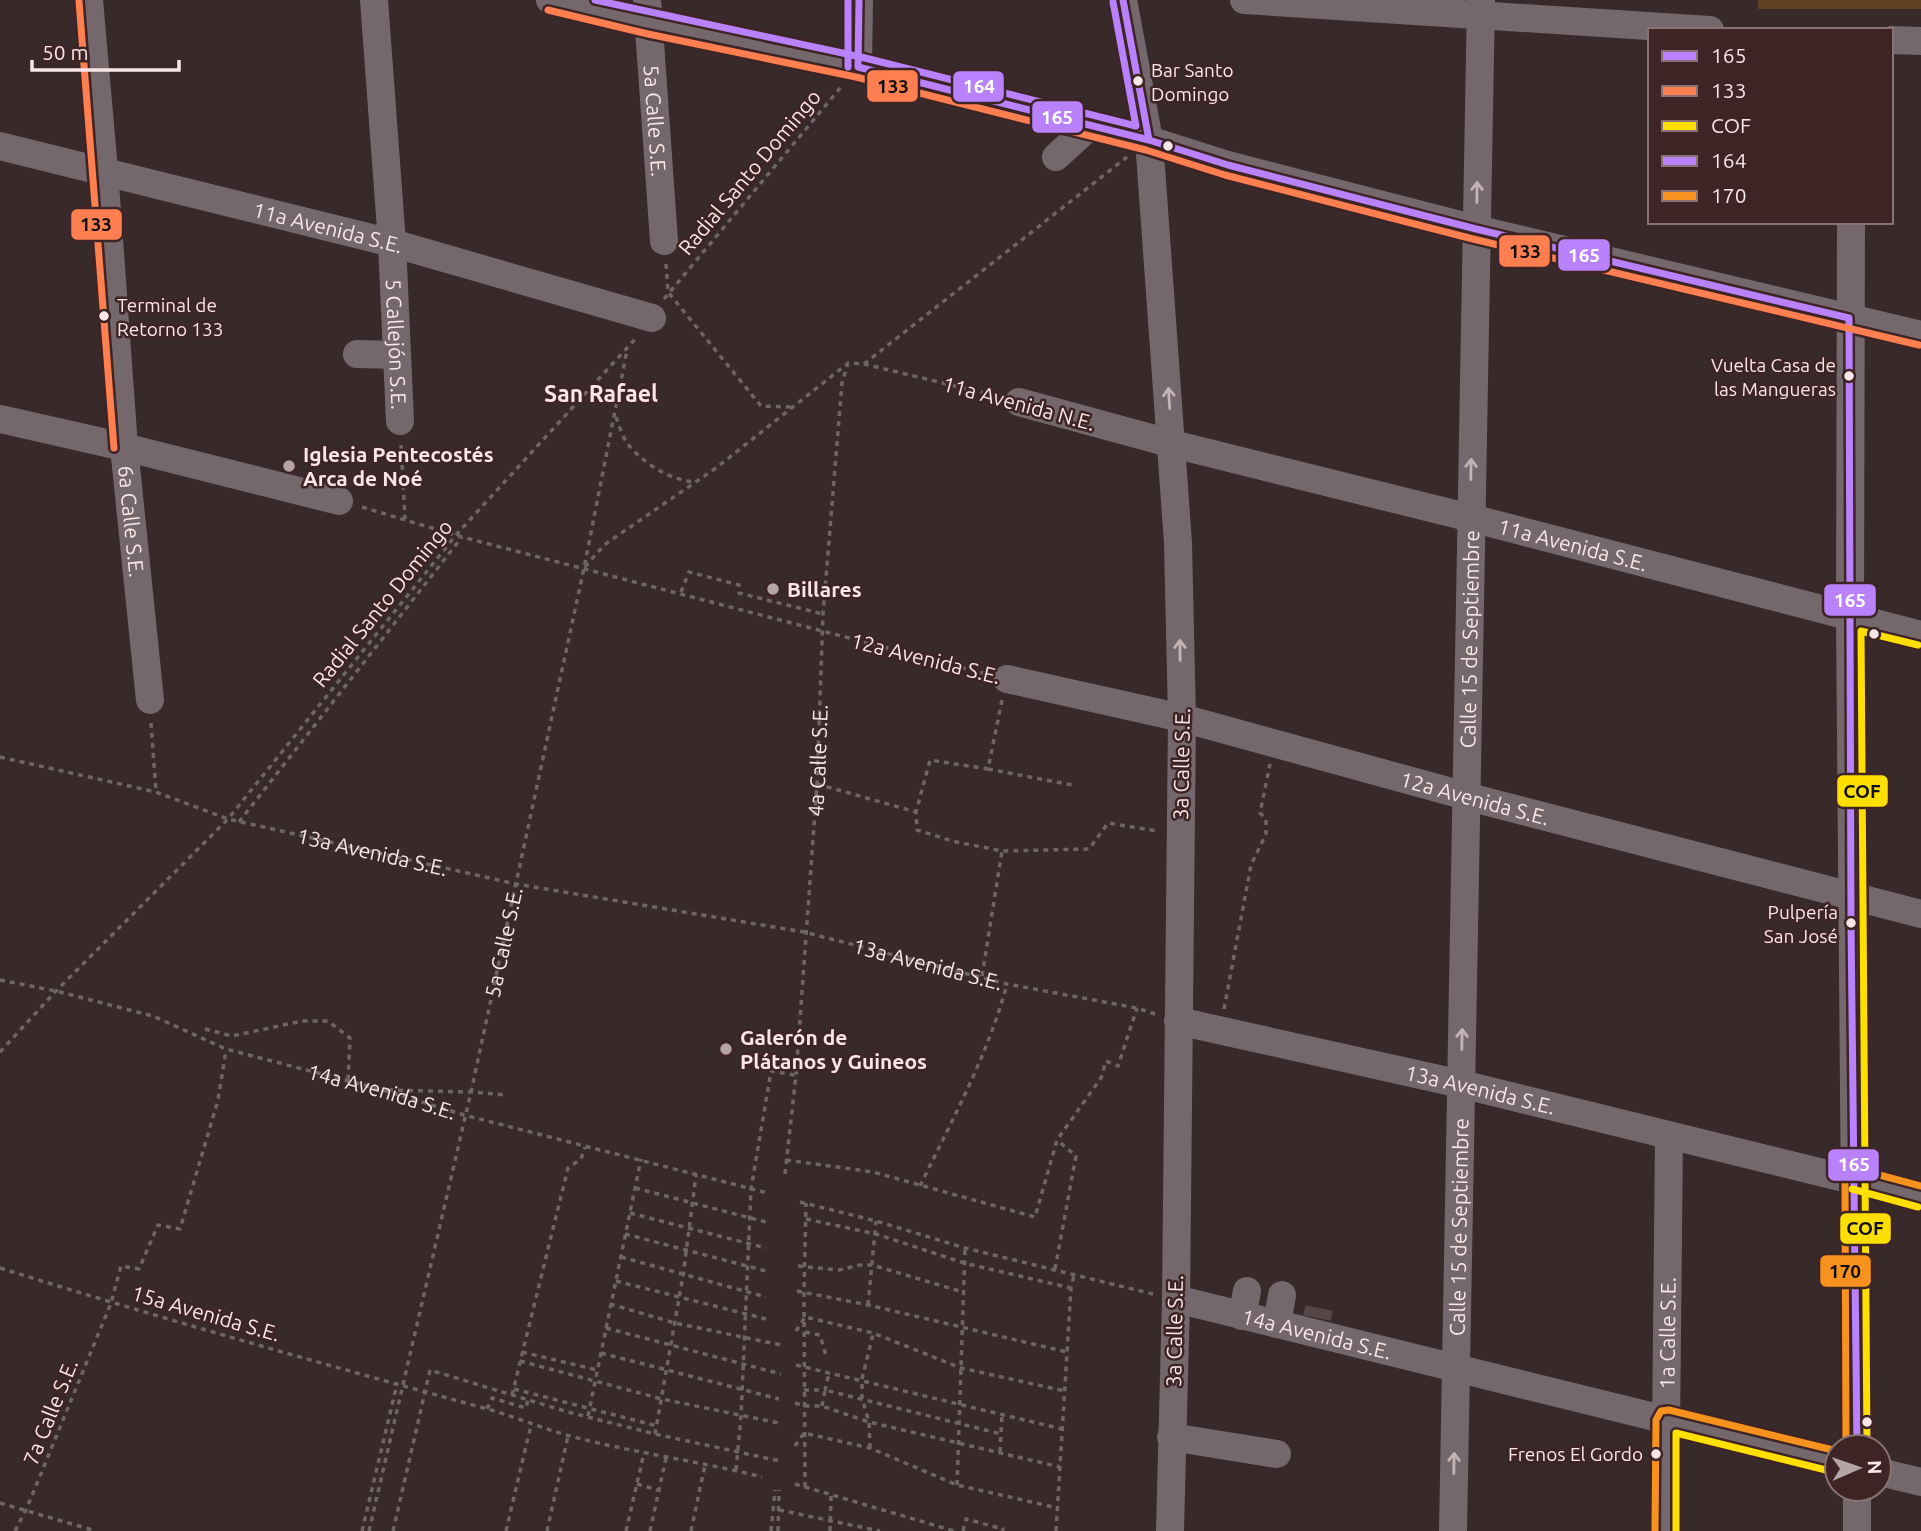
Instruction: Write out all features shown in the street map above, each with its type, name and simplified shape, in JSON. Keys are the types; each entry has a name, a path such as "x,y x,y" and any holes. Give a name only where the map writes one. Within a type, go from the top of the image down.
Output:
{"street":[{"name":"6a Calle S.E.","path":"89,0 124,447 150,700"},
{"name":"5 Callejón S.E.","path":"374,0 392,243 400,421"},
{"path":"550,0 648,12 1149,140 1228,165 1476,229 1921,335"},
{"path":"858,67 859,0"},
{"name":"3a Calle S.E.","path":"1123,0 1149,140 1173,444 1178,543 1182,718 1176,1299 1170,1531"},
{"path":"1244,0 1481,8 1689,28"},
{"name":"Calle 15 de Septiembre","path":"1453,1531 1481,8"},
{"name":"5a Calle S.E.","path":"648,12 664,241"},
{"path":"1893,40 1921,41"},
{"path":"1056,157 1091,125"},
{"name":"11a Avenida S.E.","path":"0,145 392,243 652,318"},
{"path":"1851,224 1850,617 1855,1179 1849,1264 1856,1433"},
{"path":"357,354 397,355"},
{"name":"11a Avenida N.E.","path":"1019,402 1173,444"},
{"path":"0,419 339,501"},
{"name":"11a Avenida S.E.","path":"1173,444 1850,617"},
{"path":"1850,617 1921,635"},
{"name":"12a Avenida S.E.","path":"1007,679 1182,718 1466,796 1921,914"},
{"name":"13a Avenida S.E.","path":"1178,1021 1461,1084 1921,1197"},
{"name":"1a Calle S.E.","path":"1665,1531 1669,1136"},
{"path":"1277,1324 1282,1295"},
{"name":"14a Avenida S.E.","path":"1176,1299 1455,1367 1561,1399 1666,1420 1823,1459"},
{"path":"1171,1437 1277,1454"},
{"path":"1893,1475 1921,1482"},
{"path":"1857,1503 1857,1531"}],"path":[{"name":"Radial Santo Domingo","path":"0,1052 56,991 228,819 456,535 626,350 652,318 668,292 858,67"},
{"path":"584,568 604,545 696,482 848,363 864,363 1149,140"},
{"path":"664,241 668,292 761,406 792,408"},
{"name":"5a Calle S.E.","path":"369,1531 471,1091 584,568 626,350"},
{"name":"4a Calle S.E.","path":"785,1174 796,1075 804,932 817,784 823,614 842,383 848,363"},
{"name":"11a Avenida N.E.","path":"864,363 1019,402"},
{"path":"615,414 626,442 662,473 677,480 696,482"},
{"name":"5 Callejón S.E.","path":"400,421 405,519"},
{"name":"12a Avenida S.E.","path":"339,501 462,537 1007,679"},
{"path":"239,822 462,537"},
{"path":"681,593 689,572 739,585 740,593 823,614"},
{"path":"988,769 1007,679"},
{"path":"150,700 156,792"},
{"path":"1220,1031 1251,865 1266,834 1266,820 1260,813 1273,744"},
{"name":"13a Avenida S.E.","path":"0,757 156,792 239,822 516,884 804,932 1007,984 1137,1008 1178,1021"},
{"path":"1072,785 930,760 916,812 916,830 952,841 1002,851 1089,849 1108,823 1180,835"},
{"path":"817,784 916,812"},
{"path":"982,976 1002,851"},
{"name":"14a Avenida S.E.","path":"0,980 56,991 153,1016 226,1049 383,1090 464,1115 768,1193"},
{"path":"920,1186 996,1024 1007,984"},
{"path":"786,1160 873,1172 1035,1217 1058,1140 1101,1078 1106,1061 1118,1066 1137,1008"},
{"path":"205,1029 232,1036 302,1021 328,1021 350,1038 348,1082"},
{"name":"7a Calle S.E.","path":"15,1531 111,1303 121,1266 139,1269 158,1225 180,1229 218,1100 226,1049"},
{"path":"736,1470 744,1366 743,1338 751,1189 771,1072 796,1075"},
{"path":"383,1090 471,1091 506,1095"},
{"path":"1055,1269 1076,1156 1058,1140"},
{"path":"512,1395 568,1168 581,1159 585,1147"},
{"path":"588,1416 641,1159"},
{"path":"655,1434 683,1276 696,1175"},
{"path":"635,1188 766,1222"},
{"path":"800,1202 876,1221 965,1248 1176,1299"},
{"path":"805,1487 806,1203"},
{"path":"630,1213 766,1248"},
{"path":"806,1219 876,1234 964,1263 1071,1288"},
{"path":"867,1305 876,1221"},
{"path":"625,1234 766,1271"},
{"path":"957,1485 965,1248"},
{"path":"621,1257 766,1297"},
{"path":"798,1266 839,1270 872,1265 963,1292"},
{"name":"15a Avenida S.E.","path":"0,1268 425,1394 487,1409 568,1436 762,1477"},
{"path":"1056,1531 1074,1275"},
{"path":"615,1281 765,1320"},
{"path":"797,1291 1068,1352"},
{"path":"610,1304 675,1323 781,1345"},
{"path":"796,1331 805,1317"},
{"path":"805,1317 873,1333 961,1368 1065,1391"},
{"path":"606,1328 781,1374"},
{"path":"805,1332 820,1335 827,1359"},
{"path":"870,1448 869,1422 862,1398 862,1379 873,1333"},
{"path":"522,1352 597,1370"},
{"path":"601,1353 779,1399"},
{"path":"520,1361 662,1399 779,1423"},
{"path":"796,1365 1062,1429"},
{"path":"393,1531 430,1370 655,1434 780,1461"},
{"path":"822,1406 829,1373"},
{"path":"362,1531 397,1384"},
{"path":"514,1389 657,1426"},
{"path":"804,1390 825,1390 862,1398 1001,1434"},
{"path":"487,1409 492,1398 526,1408 528,1399"},
{"path":"795,1403 822,1406 869,1422 1060,1467"},
{"path":"1000,1452 1003,1415"},
{"path":"506,1531 531,1425"},
{"path":"795,1446 804,1433"},
{"path":"804,1433 870,1448 957,1485 1058,1508"},
{"path":"547,1531 568,1436"},
{"path":"626,1531 644,1453"},
{"path":"650,1531 666,1457"},
{"path":"691,1531 705,1465"},
{"path":"637,1484 659,1490"},
{"path":"795,1484 954,1531"},
{"path":"771,1531 777,1490 778,1531"},
{"path":"830,1531 831,1496"},
{"path":"0,1503 96,1531"},
{"path":"779,1510 880,1531"},
{"path":"963,1531 966,1519 1003,1529 1002,1531"}],"shaded area":[{"path":"1758,0 1921,0 1921,9 1758,9"}],"tunnel":[{"path":"1317,1318 1319,1308"}],"transit line":[{"name":"164","path":"595,0 861,57 1136,126 1113,2"},
{"name":"164","path":"848,0 848,67"},
{"name":"165","path":"859,0 858,67 1149,140 1228,165 1476,229 1849,318"},
{"name":"165","path":"1123,0 1149,140"},
{"name":"133","path":"79,1 114,448"},
{"name":"133","path":"548,10 648,34 856,77 1146,150 1225,175 1473,239 1919,345"},
{"name":"165","path":"1849,318 1851,923 1857,1433"},
{"name":"COF","path":"1867,1433 1861,631 1918,645"},
{"name":"170","path":"1846,1433 1845,1176 1850,1170 1857,1169 1921,1186"},
{"name":"COF","path":"1852,1189 1918,1207"},
{"name":"170","path":"1655,1531 1656,1420 1661,1411 1669,1410 1823,1448"},
{"name":"COF","path":"1676,1531 1676,1433 1823,1469"}],"place":[{"name":"Bar Santo Domingo","path":"1138,81"},
{"name":"Terminal de Retorno 133","path":"104,316"},
{"name":"Vuelta Casa de las Mangueras","path":"1849,376"},
{"name":"Iglesia Pentecostés Arca de Noé","path":"289,466"},
{"name":"Billares","path":"773,589"},
{"name":"Pulpería San José","path":"1851,923"},
{"name":"Galerón de Plátanos y Guineos","path":"726,1049"},
{"name":"Frenos El Gordo","path":"1656,1454"}],"district":[{"name":"San Rafael","path":"601,393"}]}
